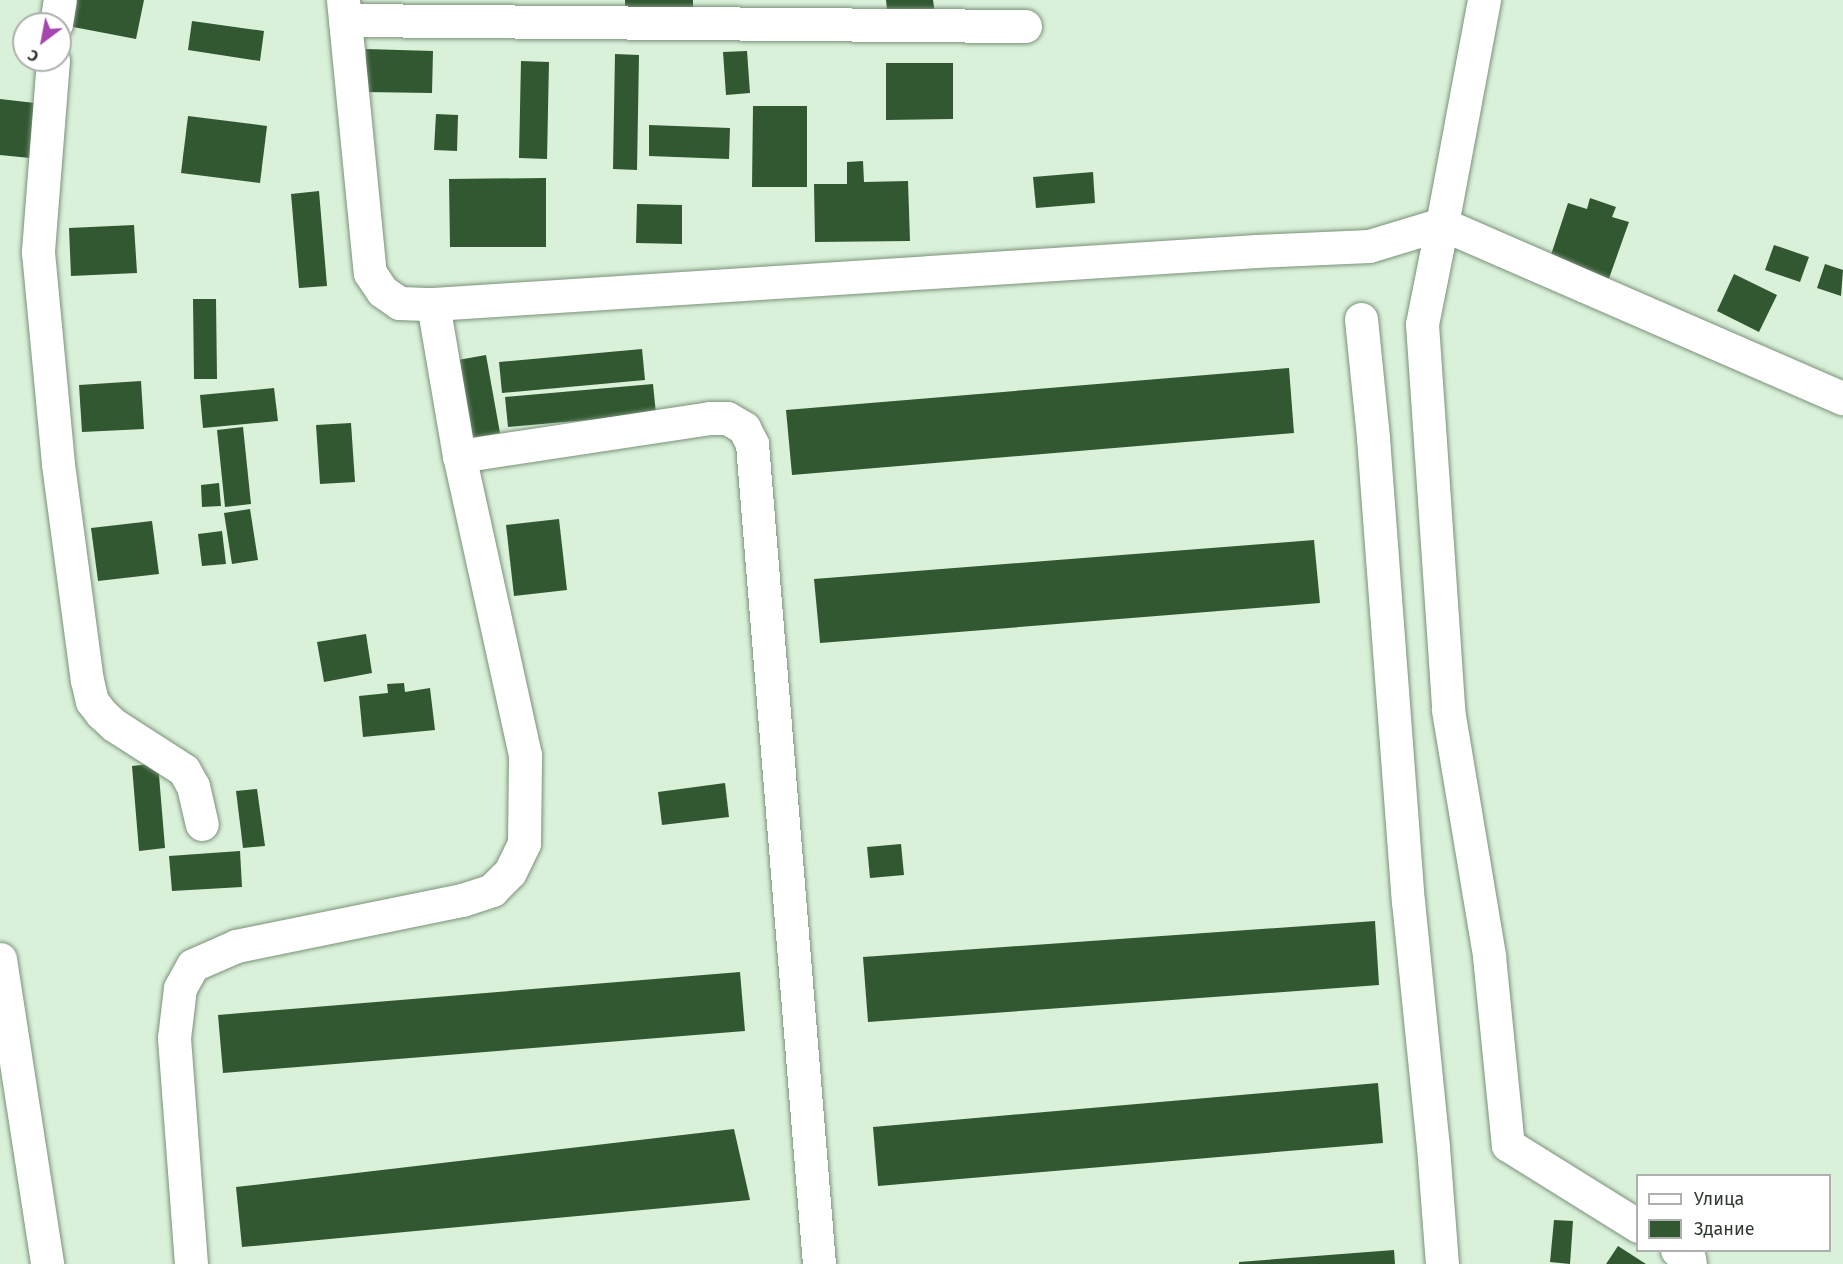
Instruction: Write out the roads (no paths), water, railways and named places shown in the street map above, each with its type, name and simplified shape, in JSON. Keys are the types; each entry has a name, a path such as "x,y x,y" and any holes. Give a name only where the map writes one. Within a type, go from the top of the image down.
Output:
{"street":[{"path":"1484,0 1422,324 1447,698 1489,956 1508,1145 1636,1225"},
{"path":"1025,26 717,12 344,10 370,273 382,291 399,303 433,304 1256,250 1369,246 1442,224 1843,398"},
{"path":"52,72 38,252 58,464 87,680 92,701 101,713 114,725 184,770 193,786 202,824"},
{"path":"191,1264 174,1038 180,988 193,965 236,946 462,900 492,890 510,873 524,843 525,755 459,456 433,304"},
{"path":"1361,318 1373,438 1408,901 1433,1147 1442,1264"},
{"path":"459,456 710,418 728,418 744,428 752,444 819,1264"},
{"path":"0,959 47,1264"},
{"path":"1679,1252 1689,1258 1690,1264"}]}
